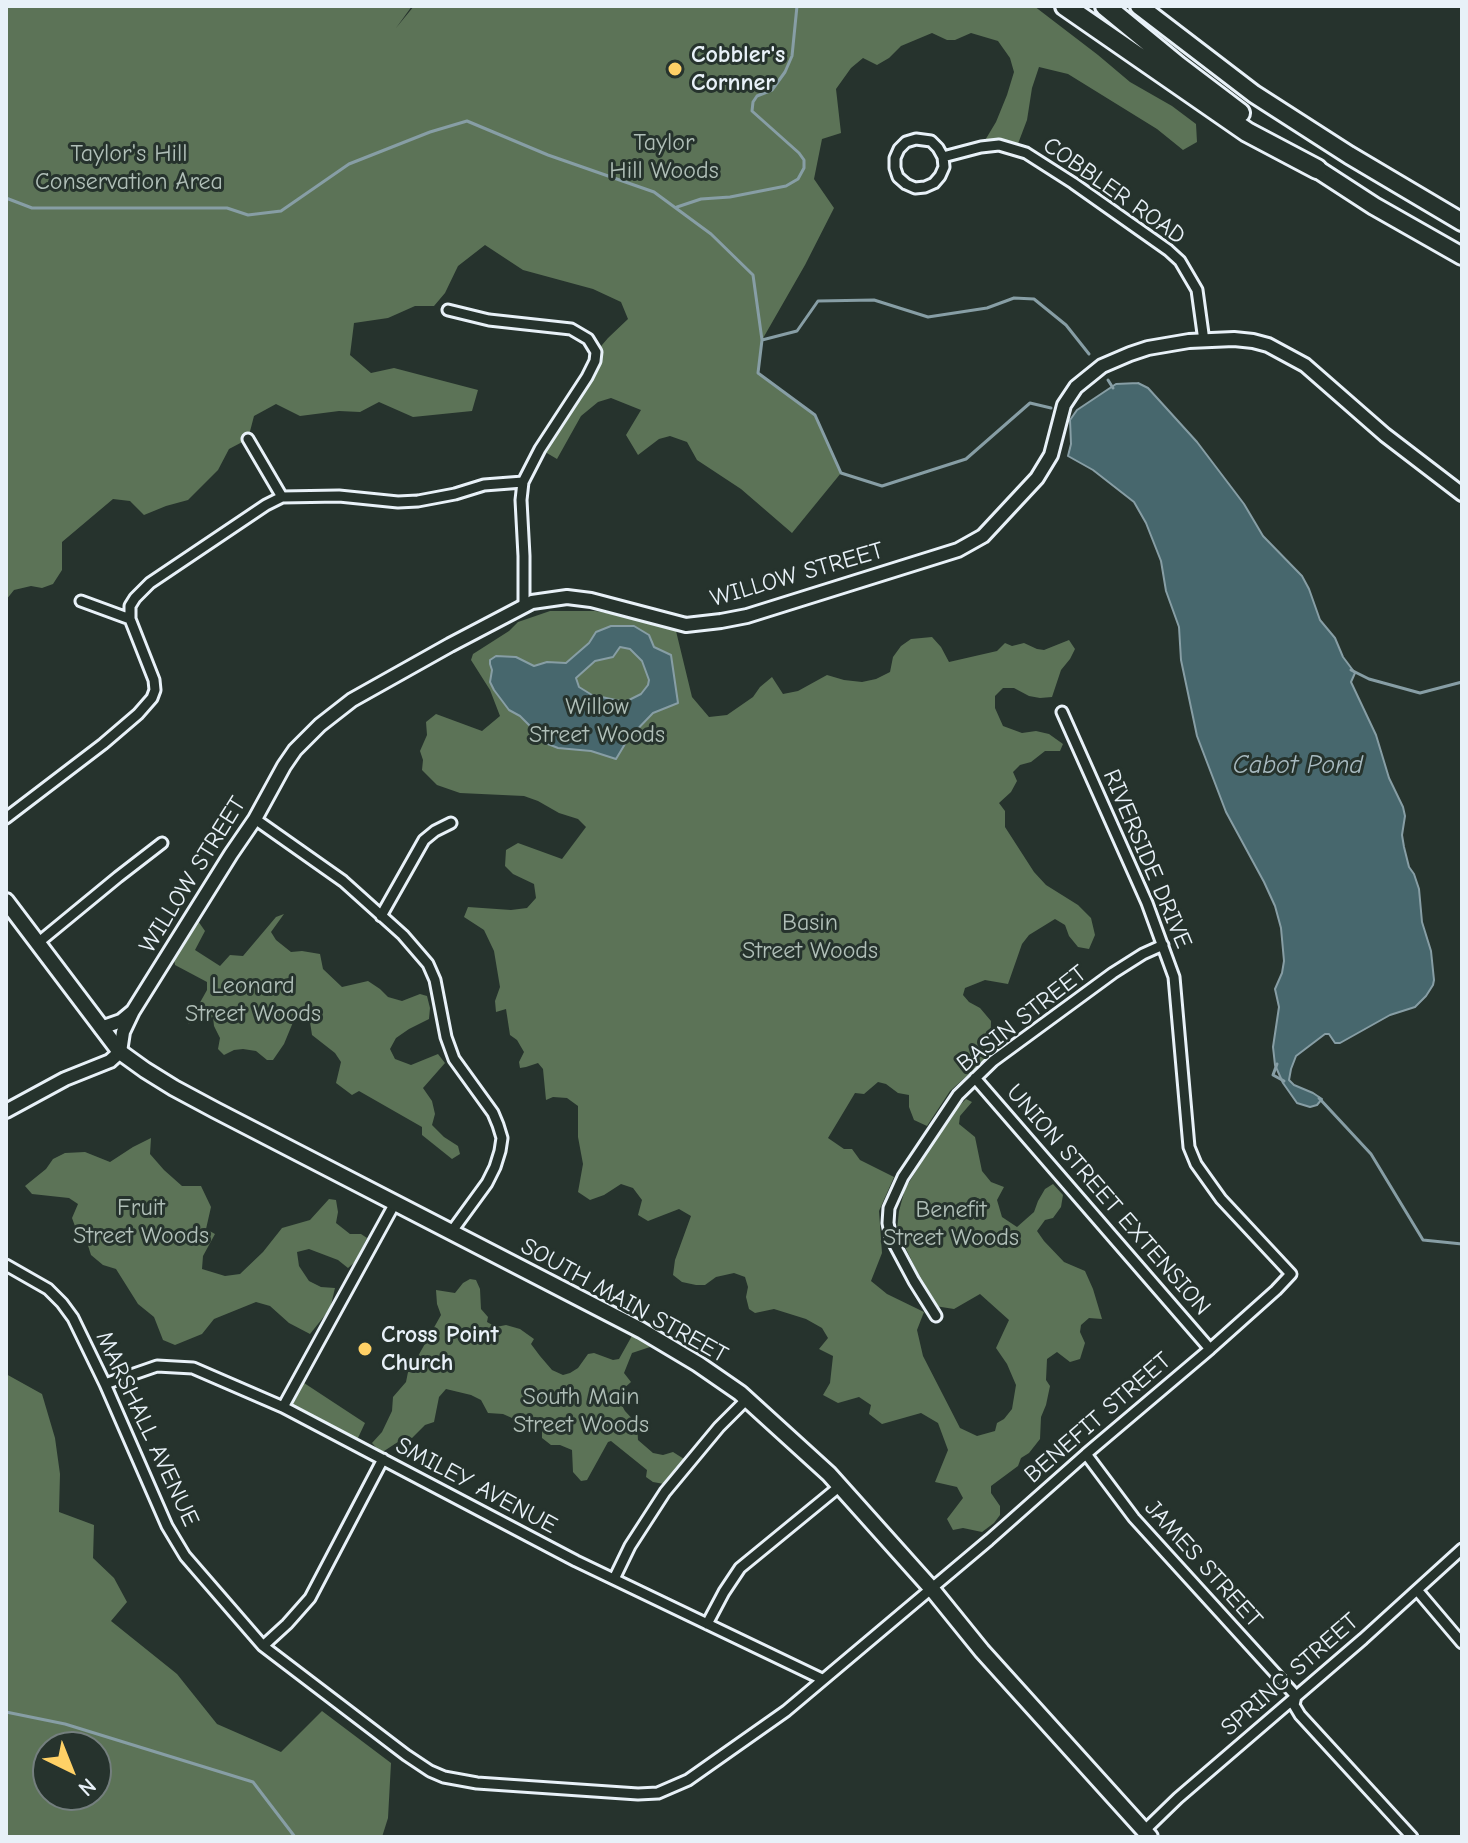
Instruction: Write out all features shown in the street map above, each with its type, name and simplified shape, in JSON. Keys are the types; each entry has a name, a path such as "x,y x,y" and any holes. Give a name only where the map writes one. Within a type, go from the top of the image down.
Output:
{"highway":[{"path":"1065,6 1247,132 1317,169"},
{"path":"1105,6 1178,66 1317,169 1374,206 1462,256"},
{"path":"1139,6 1254,94 1441,212 1462,222"}],"main road":[{"name":"SOUTH MAIN STREET","path":"6,901 120,1052 174,1088 665,1344 720,1378 747,1399 840,1486 931,1588 982,1651 1147,1834"}],"street":[{"path":"921,138 931,141 943,157 944,167 940,176 925,187 915,188 906,184 898,177 895,168 896,153 911,140 921,138"},
{"name":"COBBLER ROAD","path":"943,157 999,145 1026,153 1073,183 1180,261 1197,290 1204,341"},
{"path":"448,310 489,320 571,329 588,339 596,352 593,365 523,482 524,606"},
{"name":"WILLOW STREET","path":"120,1052 123,1032 133,1011 255,819 295,750 333,714 450,645 532,602 567,597 591,600 686,625 721,621 747,616 958,550 983,536 1037,478 1051,455 1064,405 1083,379 1114,360 1177,343 1234,339 1268,345 1305,365 1385,435 1462,494"},
{"path":"248,439 282,497"},
{"path":"6,818 103,744 152,698 154,680 130,619 130,606 135,598 150,583 257,511 282,497 339,496 418,501 484,485 523,482"},
{"path":"81,601 130,619"},
{"name":"RIVERSIDE DRIVE","path":"1062,712 1147,903 1174,977 1189,1147 1199,1171 1291,1274 1289,1276"},
{"path":"255,819 343,881 403,935 428,964 435,980 446,1037 454,1059 493,1113 502,1138 496,1165 487,1183 452,1231"},
{"path":"381,916 424,840 451,823"},
{"path":"39,942 162,843"},
{"name":"BASIN STREET","path":"936,1316 891,1238 889,1208 903,1177 958,1095 993,1061 1113,973 1163,945"},
{"path":"101,1028 121,1021 133,1011"},
{"path":"6,1111 65,1079 110,1061 120,1052"},
{"name":"UNION STREET EXTENSION","path":"975,1078 1210,1349"},
{"path":"283,1407 395,1203"},
{"name":"MARSHALL AVENUE","path":"6,1265 38,1283 62,1303 73,1318 175,1541 185,1556 263,1646 430,1771 477,1783 658,1793 688,1780 786,1711 822,1679"},
{"name":"BENEFIT STREET","path":"822,1679 1210,1349 1289,1276"},
{"name":"SMILEY AVENUE","path":"105,1384 157,1366 193,1368 283,1407 614,1579 822,1679"},
{"path":"614,1579 638,1533 665,1492 719,1427 747,1399"},
{"name":"JAMES STREET","path":"1086,1454 1134,1518 1296,1696 1294,1705 1300,1715 1412,1837"},
{"path":"263,1646 310,1598 383,1459"},
{"path":"707,1624 740,1568 840,1486"},
{"name":"SPRING STREET","path":"1147,1834 1178,1798 1462,1549"},
{"path":"1417,1590 1462,1643"}],"green space":[{"name":"Taylor Hill Woods","path":"6,6 412,6 396,28 414,6 1034,6 1130,82 1196,124 1197,142 1183,150 1157,129 1068,74 1039,67 1027,120 1016,149 981,147 996,122 1014,72 1010,58 998,41 971,33 947,40 932,33 901,46 877,65 863,58 851,68 836,89 841,133 822,139 814,179 834,208 762,340 758,373 815,415 841,473 792,533 741,489 697,460 687,442 670,436 659,439 638,455 626,435 641,410 611,398 598,402 581,416 557,459 540,449 596,352 628,319 621,302 593,289 523,270 485,245 458,266 445,293 434,306 415,306 388,318 354,323 350,355 371,373 394,368 478,390 472,411 413,417 379,402 360,412 300,416 276,404 254,416 248,439 229,449 218,470 188,500 144,515 130,501 113,499 62,542 62,570 53,584 14,590 6,600"},
{"name":"Basin Street Woods","path":"550,611 595,611 676,631 692,697 709,717 727,715 753,697 772,677 783,694 798,691 827,675 862,682 876,679 890,672 893,657 911,639 932,637 949,662 997,651 1005,643 1012,646 1024,643 1044,650 1069,640 1075,649 1061,670 1052,697 1029,696 1014,688 1003,688 995,696 995,708 1003,726 1022,733 1036,731 1049,734 1063,744 1060,751 1045,751 1031,762 1020,765 1013,772 1017,781 1011,792 999,803 1005,811 1005,827 1034,872 1046,885 1078,905 1091,918 1095,935 1089,949 1078,947 1065,925 1055,919 1029,935 1022,944 1008,984 985,980 965,988 963,995 991,1021 990,1055 950,1091 927,1126 914,1120 909,1095 898,1093 878,1082 864,1094 855,1093 828,1138 844,1149 852,1149 860,1160 894,1177 879,1211 882,1253 871,1281 887,1294 924,1312 917,1330 923,1356 960,1428 977,1436 995,1431 997,1423 1012,1409 1016,1385 996,1348 1009,1320 980,1294 954,1309 935,1306 897,1230 905,1189 951,1114 966,1099 972,1102 960,1116 959,1124 975,1137 982,1171 991,1182 1004,1187 997,1200 1002,1217 1017,1227 1034,1212 1045,1189 1053,1184 1063,1195 1061,1207 1037,1231 1064,1262 1085,1271 1102,1319 1089,1318 1081,1325 1080,1332 1085,1343 1080,1359 1070,1362 1057,1352 1047,1359 1046,1380 1050,1386 1041,1417 1040,1439 1021,1458 1018,1466 991,1486 991,1493 1000,1506 1000,1515 982,1532 963,1528 953,1530 947,1519 963,1498 957,1487 935,1482 948,1450 938,1423 921,1413 882,1424 869,1414 871,1405 859,1397 838,1403 823,1395 830,1383 833,1356 819,1349 828,1338 822,1328 806,1319 774,1309 755,1313 749,1309 745,1277 734,1273 716,1277 705,1285 696,1285 682,1282 673,1275 675,1260 691,1216 679,1209 648,1221 638,1215 642,1200 633,1188 621,1184 590,1200 578,1192 583,1164 578,1137 578,1106 567,1098 546,1100 543,1069 538,1063 520,1068 519,1062 524,1052 510,1035 506,1009 496,1012 495,1001 500,987 494,951 484,930 464,917 468,907 527,908 536,898 534,884 513,874 505,866 506,850 518,843 562,859 586,827 578,819 524,796 460,793 437,785 422,770 420,751 427,735 426,722 436,714 482,731 500,716 490,690 471,660 473,654 518,622"},
{"name":"Leonard Street Woods","path":"284,914 271,932 276,940 291,952 320,954 323,969 342,987 368,981 388,997 402,1001 420,994 427,996 429,1019 396,1038 390,1049 395,1059 411,1065 438,1054 445,1063 423,1088 432,1101 435,1114 432,1125 458,1146 460,1154 452,1159 422,1135 422,1127 359,1091 352,1095 336,1083 341,1062 335,1053 312,1035 310,1022 302,1016 296,1015 284,1044 273,1060 267,1060 256,1051 243,1049 224,1055 218,1049 220,1038 213,1017 188,1024 207,990 207,982 175,965 174,959 198,921 205,931 195,950 220,966 230,955 243,956 276,917"},
{"name":"Fruit Street Woods","path":"151,1138 150,1154 182,1186 201,1186 211,1207 206,1229 215,1234 203,1256 202,1269 225,1276 240,1274 282,1228 310,1220 329,1199 336,1200 336,1223 350,1234 361,1234 367,1238 355,1262 348,1268 338,1260 309,1249 297,1252 299,1266 309,1281 321,1287 335,1288 330,1309 310,1334 289,1323 270,1306 256,1302 214,1319 202,1334 175,1345 163,1340 154,1317 138,1304 116,1269 103,1265 91,1255 85,1236 76,1229 72,1218 78,1204 69,1198 32,1194 25,1186 53,1159 65,1153 85,1152 110,1162"},
{"name":"South Main Street Woods","path":"470,1279 476,1280 480,1289 481,1309 488,1317 487,1322 496,1327 506,1325 520,1329 534,1339 531,1344 552,1370 563,1375 578,1368 588,1354 619,1359 633,1334 653,1346 632,1353 624,1373 631,1382 622,1390 619,1400 637,1424 638,1440 653,1453 663,1455 673,1452 684,1459 669,1481 664,1484 653,1482 646,1477 647,1470 611,1441 587,1480 581,1481 573,1472 572,1450 551,1445 542,1438 540,1426 521,1417 488,1413 481,1400 446,1389 439,1397 434,1422 425,1425 411,1439 401,1440 381,1453 372,1443 382,1432 392,1411 393,1397 406,1382 408,1372 418,1370 417,1358 441,1315 436,1290 455,1293"},
{"path":"6,1374 42,1394 55,1438 60,1474 59,1512 94,1525 93,1558 114,1578 127,1602 111,1621 177,1674 217,1724 281,1752 322,1711 391,1763 388,1818 382,1837 6,1837"},
{"path":"301,1381 365,1423 357,1440 292,1409 289,1404"}],"water":[{"name":"Cabot Pond","path":"1138,383 1148,388 1197,442 1244,504 1263,536 1302,576 1320,620 1335,638 1343,657 1355,673 1351,682 1376,735 1389,778 1403,807 1404,847 1419,889 1422,922 1431,951 1433,985 1415,1007 1390,1015 1340,1043 1335,1043 1329,1034 1325,1034 1296,1056 1289,1080 1322,1099 1310,1107 1297,1103 1275,1065 1273,1047 1279,1007 1275,989 1284,961 1281,928 1264,882 1226,812 1197,736 1181,660 1179,627 1166,591 1161,561 1134,502 1093,470 1068,456 1070,420 1077,410 1116,384"},
{"path":"611,626 634,626 649,635 654,647 671,655 678,703 653,713 628,739 616,759 591,751 548,744 520,716 509,710 490,682 490,660 496,656 516,657 534,666 547,662 566,663 589,643 596,632","holes":["620,647 630,649 642,661 649,680 641,694 625,702 592,695 579,687 576,678 595,661 613,657"]}],"waterway":[{"path":"677,207 701,199 730,197 786,186 798,179 804,168 804,160 752,111 757,96 772,90 792,56 797,6"},
{"path":"6,198 32,208 227,208 248,215 281,211 349,164 467,121 548,155 654,192 711,234 753,275 762,340 758,373 815,415 841,473 882,486 966,459 1030,403 1051,408"},
{"path":"762,340 797,331 818,301 874,300 928,317 987,308 1014,298 1034,299 1066,325 1089,354"},
{"path":"1108,380 1113,388"},
{"path":"1351,670 1369,679 1420,693 1462,682"},
{"path":"1277,1064 1273,1075 1284,1081"},
{"path":"1319,1098 1371,1154 1423,1240 1462,1244"},
{"path":"6,1712 65,1724 253,1782 295,1837"}],"place":[{"name":"Cobbler's Cornner","path":"675,69"},
{"name":"Cross Point Church","path":"365,1349"}],"park label":[{"name":"Taylor's Hill Conservation Area","path":"129,168"},
{"name":"Willow Street Woods","path":"597,721"},
{"name":"Benefit Street Woods","path":"951,1224"}]}
